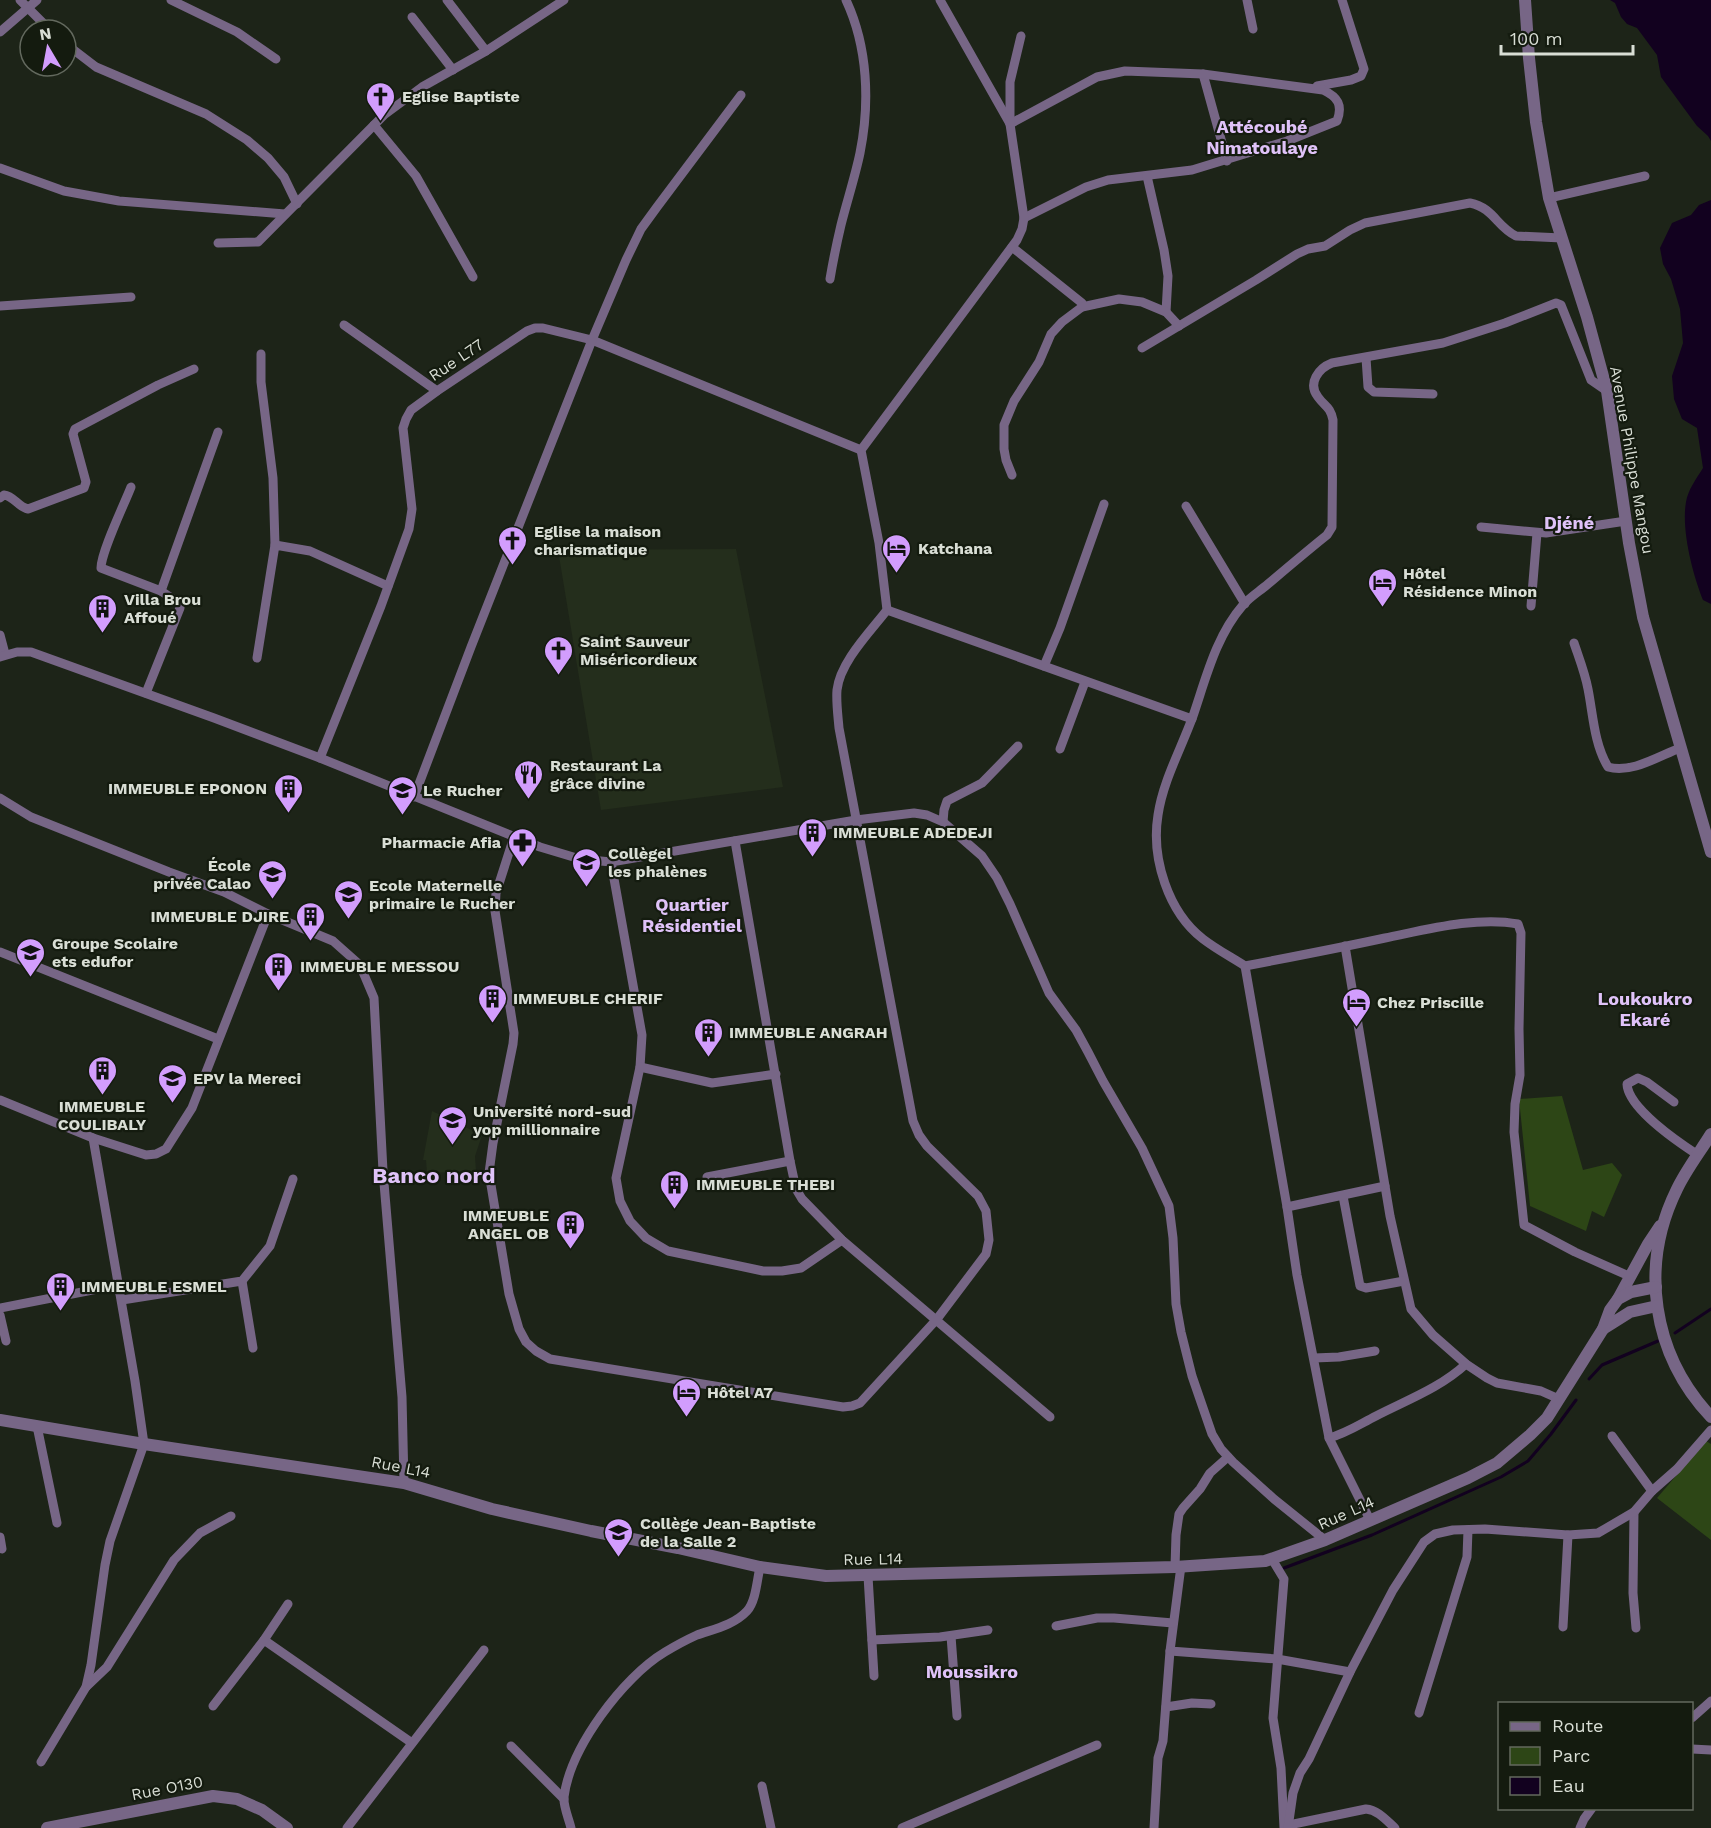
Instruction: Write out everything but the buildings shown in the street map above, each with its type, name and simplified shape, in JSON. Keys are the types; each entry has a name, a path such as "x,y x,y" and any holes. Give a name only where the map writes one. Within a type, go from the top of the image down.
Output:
{"street":[{"path":"20,0 37,18"},
{"path":"0,32 37,0"},
{"path":"171,0 237,32 276,58"},
{"path":"447,0 486,51"},
{"path":"218,243 258,242 384,115 422,87 486,51 564,0"},
{"path":"830,279 860,153 865,116 866,83 855,19 846,0"},
{"path":"940,0 1010,124"},
{"path":"1247,0 1253,29"},
{"path":"1309,88 1362,76 1364,69 1342,0"},
{"name":"Avenue Philippe Mangou","path":"1526,0 1534,112 1549,198 1607,391 1629,543 1643,617 1711,852"},
{"path":"412,17 453,70"},
{"path":"514,837 496,893 495,910 512,1022 513,1044 489,1173 509,1294 519,1329 526,1342 550,1359 843,1407 860,1402 937,1319 986,1254 989,1240 986,1211 978,1196 927,1146 913,1121 839,728 837,691 840,676 846,662 887,610 879,543 861,450 1012,247 1022,229 1024,218 1010,124 1010,82 1021,36"},
{"path":"78,53 96,67 206,114 247,140 268,158 284,177 297,204"},
{"path":"1010,124 1097,77 1125,71 1203,74 1323,90 1338,101 1341,111 1337,121 1287,141 1192,170 1108,180 1086,187 1024,218"},
{"path":"1203,74 1227,161"},
{"path":"414,797 592,340 641,229 741,94"},
{"path":"374,124 416,176 473,277"},
{"path":"0,168 64,191 118,201 285,214"},
{"path":"1147,176 1168,276 1166,312"},
{"path":"1549,198 1645,176"},
{"path":"1142,348 1298,254 1308,249 1325,246 1365,223 1391,216 1470,203 1482,206 1494,215 1509,233 1516,236 1562,238"},
{"path":"1012,247 1082,303 1082,307"},
{"path":"0,306 131,297"},
{"path":"1012,476 1006,460 1004,425 1014,401 1039,362 1051,334 1062,322 1082,307 1119,298 1142,302 1166,312 1179,326"},
{"path":"1607,391 1591,380 1559,303 1443,343 1324,366 1315,379 1314,388 1317,397 1328,406 1333,420 1332,527 1327,535 1245,604 1227,628 1215,651 1192,719 1165,787 1157,816 1160,864 1171,901 1180,915 1202,938 1245,966 1460,925 1508,922 1518,924 1521,933 1520,1075 1515,1104 1514,1132 1524,1225 1575,1252 1629,1276"},
{"path":"344,325 437,391"},
{"name":"Rue L77","path":"320,758 409,529 412,509 403,428 406,419 411,410 437,391 527,331 543,328 592,340 861,450"},
{"path":"257,658 275,546 273,478 261,382 261,354"},
{"path":"1366,358 1368,387 1374,392 1433,394"},
{"path":"0,498 4,495 10,496 28,509 84,488 86,482 73,434 75,429 158,385 194,369"},
{"path":"161,591 218,432"},
{"path":"131,487 100,565 101,568 161,591 179,603 180,608 146,693"},
{"path":"1044,666 1060,628 1104,504"},
{"path":"1186,506 1245,604"},
{"path":"1481,527 1537,533 1626,521"},
{"path":"1531,606 1537,533"},
{"path":"275,546 310,551 388,586"},
{"path":"887,610 1192,719"},
{"path":"0,635 3,656 17,652 31,652 320,758 540,847 580,859 611,862 856,820 914,813 927,815 943,822 982,856 997,878 1049,993 1076,1030 1142,1148 1169,1206 1180,1332 1212,1434 1228,1457 1274,1499 1325,1540"},
{"path":"1574,643 1588,688 1596,734 1603,759 1608,767 1614,769 1628,767 1680,748"},
{"path":"1060,749 1085,682"},
{"path":"943,822 947,801 982,783 1018,746"},
{"path":"0,798 31,817 224,892 268,914 333,941 360,965 374,998 383,1171 402,1397 404,1483"},
{"path":"735,841 796,1189 842,1240 1050,1417"},
{"path":"611,862 642,1035 640,1067 616,1178 620,1202 630,1221 646,1238 668,1251 763,1271 801,1268 842,1240"},
{"path":"0,1100 93,1138 146,1155 156,1154 166,1149 192,1108 268,914"},
{"path":"1345,946 1385,1186 1411,1309 1466,1364 1497,1383 1541,1391 1559,1399"},
{"path":"0,952 218,1039"},
{"path":"1245,966 1297,1275 1329,1438 1370,1520"},
{"path":"640,1067 712,1083 776,1074"},
{"path":"1674,1102 1638,1078 1627,1084 1627,1092 1645,1114 1674,1139 1698,1155"},
{"path":"1711,1134 1677,1189 1666,1217 1657,1254 1656,1287 1662,1331 1675,1367 1686,1387 1711,1417"},
{"path":"86,1687 110,1541 144,1444 122,1300 93,1138"},
{"path":"707,1177 790,1161"},
{"path":"122,1300 242,1281 270,1245 293,1179"},
{"path":"1287,1207 1385,1186"},
{"path":"1343,1196 1360,1286 1366,1288 1404,1281"},
{"name":"Rue L14","path":"0,1420 404,1483 492,1509 760,1567 826,1576 1178,1566 1265,1561 1325,1540 1497,1463 1541,1425 1559,1399 1603,1329 1610,1310 1647,1244 1666,1217"},
{"path":"242,1281 253,1348"},
{"path":"0,1308 118,1285"},
{"path":"1618,1299 1630,1292 1656,1287"},
{"name":"Rue L14","path":"1603,1329 1630,1312 1657,1306"},
{"path":"0,1315 6,1341"},
{"path":"1314,1358 1339,1357 1375,1351"},
{"path":"1329,1438 1349,1432 1442,1383 1466,1364"},
{"path":"37,1426 57,1523"},
{"path":"1287,1827 1293,1793 1300,1773 1393,1590 1424,1542 1435,1534 1453,1530 1598,1533 1634,1512 1652,1491 1677,1469 1711,1430"},
{"path":"1612,1436 1652,1491"},
{"path":"1154,1828 1158,1758 1163,1741 1178,1566 1176,1535 1179,1514 1210,1473 1228,1457"},
{"path":"1634,1512 1633,1593 1636,1628"},
{"path":"40,1762 86,1687 107,1667 174,1560 200,1533 231,1516"},
{"path":"1419,1713 1467,1557 1468,1530"},
{"path":"1563,1627 1568,1534"},
{"path":"0,1537 2,1549"},
{"path":"1272,1559 1284,1579 1273,1718 1287,1827"},
{"path":"571,1828 564,1799 570,1775 595,1722 621,1691 663,1653 695,1636 727,1624 747,1611 754,1597 760,1567"},
{"path":"868,1576 874,1676"},
{"path":"213,1706 264,1640 288,1604"},
{"path":"1056,1626 1097,1618 1173,1623"},
{"path":"872,1640 951,1636 988,1630"},
{"path":"951,1636 957,1716"},
{"path":"264,1640 412,1743"},
{"path":"347,1828 484,1650"},
{"path":"1170,1651 1276,1659 1350,1672"},
{"path":"1693,1717 1711,1701"},
{"path":"1166,1707 1192,1703 1211,1704"},
{"path":"902,1828 1096,1745"},
{"path":"511,1746 564,1799"},
{"path":"1693,1749 1711,1750"},
{"path":"762,1786 771,1828"},
{"name":"Rue O130","path":"46,1828 213,1796 237,1799 262,1810 287,1828"},
{"path":"1287,1827 1373,1809 1395,1828"},
{"path":"1580,1828 1591,1810"}],"shaded area":[{"path":"736,549 783,787 601,810 558,550"},
{"name":"Université nord-sud yop millionnaire","path":"432,1111 482,1135 475,1156 476,1171 427,1173 426,1160 423,1160"}],"green space":[{"path":"1562,1096 1583,1170 1612,1163 1622,1175 1604,1217 1592,1211 1586,1231 1530,1206 1519,1099"},
{"path":"1706,1441 1711,1444 1711,1540 1657,1498"}],"water":[{"path":"1610,0 1711,0 1711,141 1661,77 1657,55 1637,28 1627,24 1621,17 1615,3"},
{"path":"1711,200 1711,604 1703,600 1695,578 1685,526 1687,498 1703,468 1697,428 1682,419 1674,399 1672,376 1683,343 1680,309 1671,279 1663,264 1660,248 1672,223 1691,215 1699,205"}],"waterway":[{"path":"1675,1333 1711,1309"},
{"path":"1589,1379 1602,1365 1658,1341"},
{"path":"1284,1568 1372,1535 1501,1477 1528,1461 1576,1400"}],"place":[{"name":"Eglise Baptiste","path":"381,122"},
{"name":"Eglise la maison charismatique","path":"513,566"},
{"name":"Katchana","path":"897,574"},
{"name":"Hôtel Résidence Minon","path":"1382,608"},
{"name":"Villa Brou Affoué","path":"103,634"},
{"name":"Saint Sauveur Miséricordieux","path":"559,676"},
{"name":"Restaurant La grâce divine","path":"529,800"},
{"name":"IMMEUBLE EPONON","path":"288,814"},
{"name":"Le Rucher","path":"402,816"},
{"name":"IMMEUBLE ADEDEJI","path":"812,858"},
{"name":"Pharmacie Afia","path":"522,868"},
{"name":"Collègel les phalènes","path":"587,888"},
{"name":"École privée Calao","path":"272,900"},
{"name":"Ecole Maternelle primaire le Rucher","path":"348,920"},
{"name":"IMMEUBLE DJIRE","path":"310,942"},
{"name":"Groupe Scolaire ets edufor","path":"31,978"},
{"name":"IMMEUBLE MESSOU","path":"279,992"},
{"name":"IMMEUBLE CHERIF","path":"492,1024"},
{"name":"Chez Priscille","path":"1356,1028"},
{"name":"IMMEUBLE ANGRAH","path":"708,1058"},
{"name":"IMMEUBLE COULIBALY","path":"102,1096"},
{"name":"EPV la Mereci","path":"172,1104"},
{"name":"Université nord-sud yop millionnaire","path":"452,1146"},
{"name":"IMMEUBLE THEBI","path":"675,1210"},
{"name":"IMMEUBLE ANGEL OB","path":"570,1250"},
{"name":"IMMEUBLE ESMEL","path":"60,1312"},
{"name":"Hôtel A7","path":"686,1418"},
{"name":"Collège Jean-Baptiste de la Salle 2","path":"619,1558"}],"district":[{"name":"Attécoubé Nimatoulaye","path":"1262,136"},
{"name":"Djéné","path":"1569,522"},
{"name":"Quartier Résidentiel","path":"692,914"},
{"name":"Loukoukro Ekaré","path":"1645,1008"},
{"name":"Banco nord","path":"434,1175"},
{"name":"Moussikro","path":"972,1671"}]}
